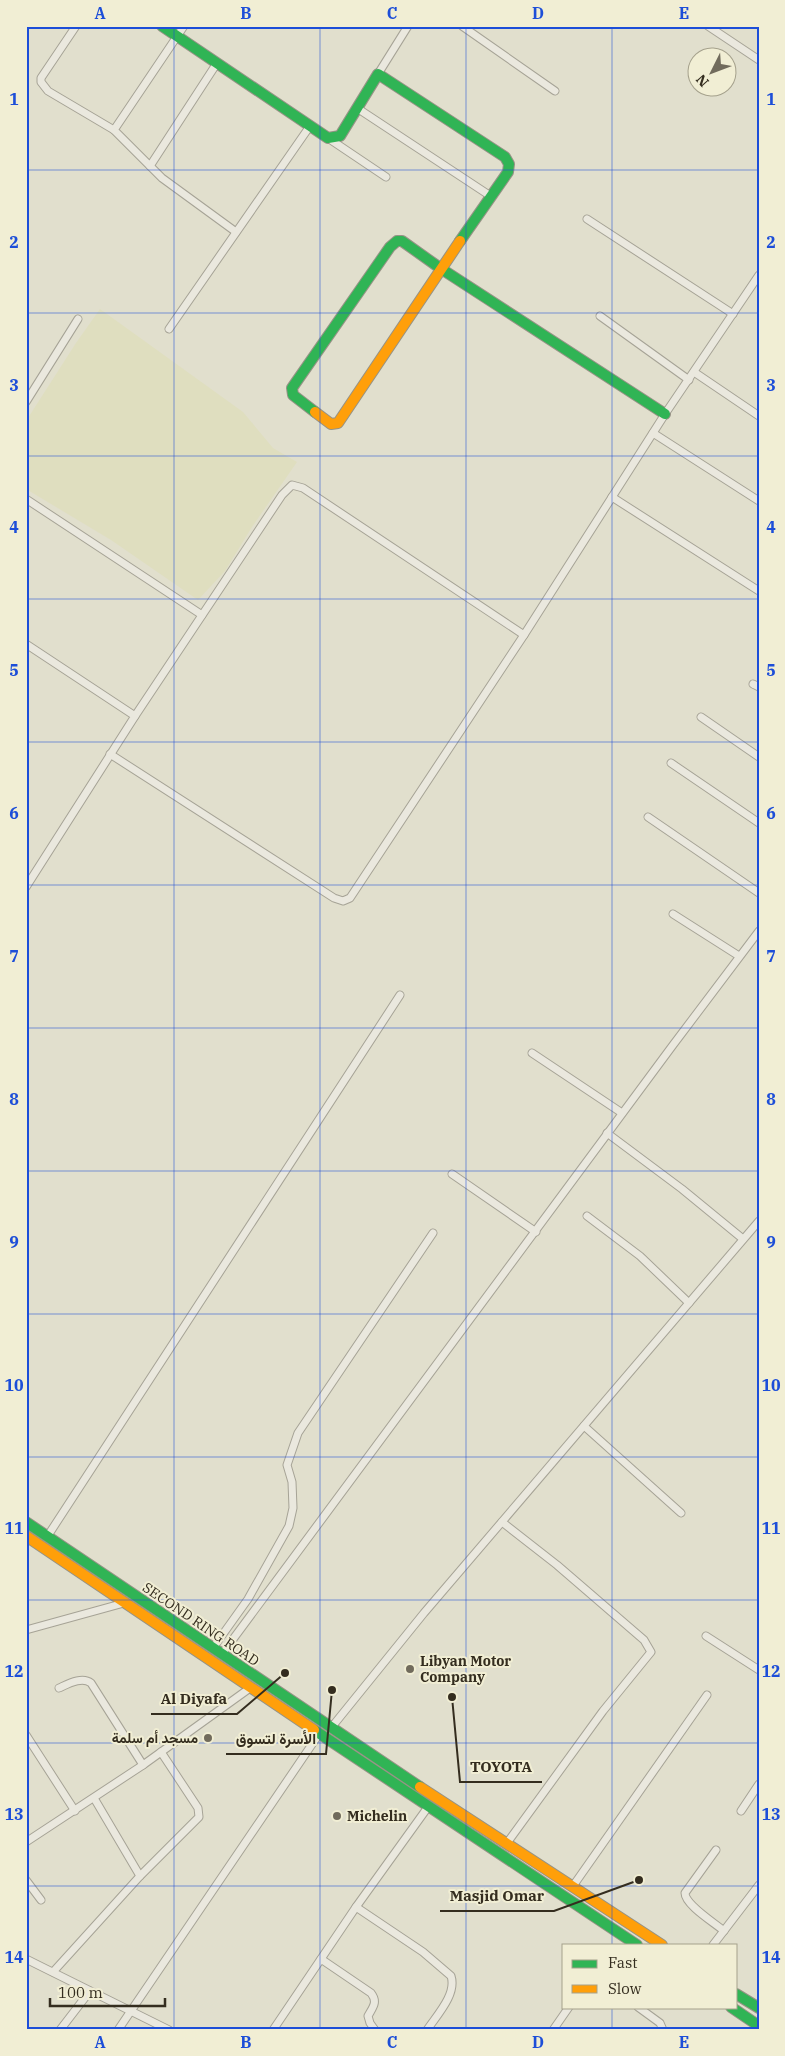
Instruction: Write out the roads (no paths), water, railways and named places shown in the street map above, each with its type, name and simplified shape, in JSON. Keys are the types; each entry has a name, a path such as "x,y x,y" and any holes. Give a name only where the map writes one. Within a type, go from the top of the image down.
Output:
{"main road":[{"path":"162,26 328,138 340,136 378,74 505,157 509,164 508,172 492,197 440,268 338,423 330,424 293,395 292,388 394,242 402,241 440,268 665,414"},
{"name":"SECOND RING ROAD","path":"26,1522 331,1728 660,1944"},
{"name":"SECOND RING ROAD","path":"26,1536 250,1688 635,1944"},
{"path":"738,1995 759,2008"},
{"path":"732,2008 759,2026"}],"street":[{"path":"76,26 41,78 41,82 48,91 114,130 162,178 236,232"},
{"path":"114,130 184,26"},
{"path":"378,74 408,26"},
{"path":"462,26 555,91"},
{"path":"712,27 759,60"},
{"path":"150,166 217,64"},
{"path":"357,108 492,197"},
{"path":"169,329 310,126"},
{"path":"328,138 386,176"},
{"path":"587,219 733,314"},
{"path":"110,754 334,898 343,901 352,896 524,635 665,414 759,275"},
{"path":"600,316 689,380"},
{"path":"26,402 78,319"},
{"path":"694,372 759,416"},
{"path":"653,433 759,501"},
{"path":"26,887 110,754 286,488 292,485 297,486 524,635"},
{"path":"612,497 759,591"},
{"path":"26,500 202,615"},
{"path":"26,644 135,716"},
{"path":"701,717 759,757"},
{"path":"671,763 759,823"},
{"path":"648,817 759,894"},
{"path":"672,914 739,956"},
{"path":"222,1654 536,1232 607,1133 759,931"},
{"path":"47,1537 400,995"},
{"path":"532,1053 622,1113"},
{"path":"607,1133 682,1189 743,1239"},
{"path":"452,1174 536,1232"},
{"path":"587,1216 640,1256 689,1303"},
{"path":"331,1728 424,1613 759,1221"},
{"path":"213,1648 248,1599 289,1526 293,1508 292,1482 287,1465 298,1433 433,1233"},
{"path":"584,1426 681,1513"},
{"path":"502,1522 557,1565 644,1640 651,1652 603,1711 507,1843"},
{"path":"26,1630 124,1603"},
{"path":"706,1636 759,1670"},
{"path":"58,1688 80,1680 88,1680 143,1766"},
{"path":"26,1842 143,1766 250,1688"},
{"path":"573,1886 707,1695"},
{"path":"118,2030 319,1734"},
{"path":"26,1735 75,1811"},
{"path":"53,1972 140,1876 199,1817 198,1808 161,1752"},
{"path":"740,1811 759,1784"},
{"path":"94,1798 140,1876"},
{"path":"273,2030 320,1959 428,1807"},
{"path":"716,1850 685,1893 685,1896 689,1903 724,1931"},
{"path":"26,1880 41,1900"},
{"path":"715,1944 759,1885"},
{"path":"356,1908 417,1948 451,1976 453,1982 451,1992 427,2030"},
{"path":"26,1959 169,2030"},
{"path":"320,1959 371,1993 376,1999 376,2003 368,2016 375,2030"},
{"path":"60,2030 90,1991"},
{"path":"553,2030 568,2008"},
{"path":"639,2008 660,2023 663,2030"}],"place":[{"name":"Libyan Motor Company","path":"410,1669"},
{"name":"Al Diyafa","path":"285,1673"},
{"name":"الأسرة لتسوق","path":"332,1690"},
{"name":"TOYOTA","path":"452,1697"},
{"name":"مسجد أم سلمة","path":"208,1738"},
{"name":"Michelin","path":"337,1816"},
{"name":"Masjid Omar","path":"639,1880"}]}
